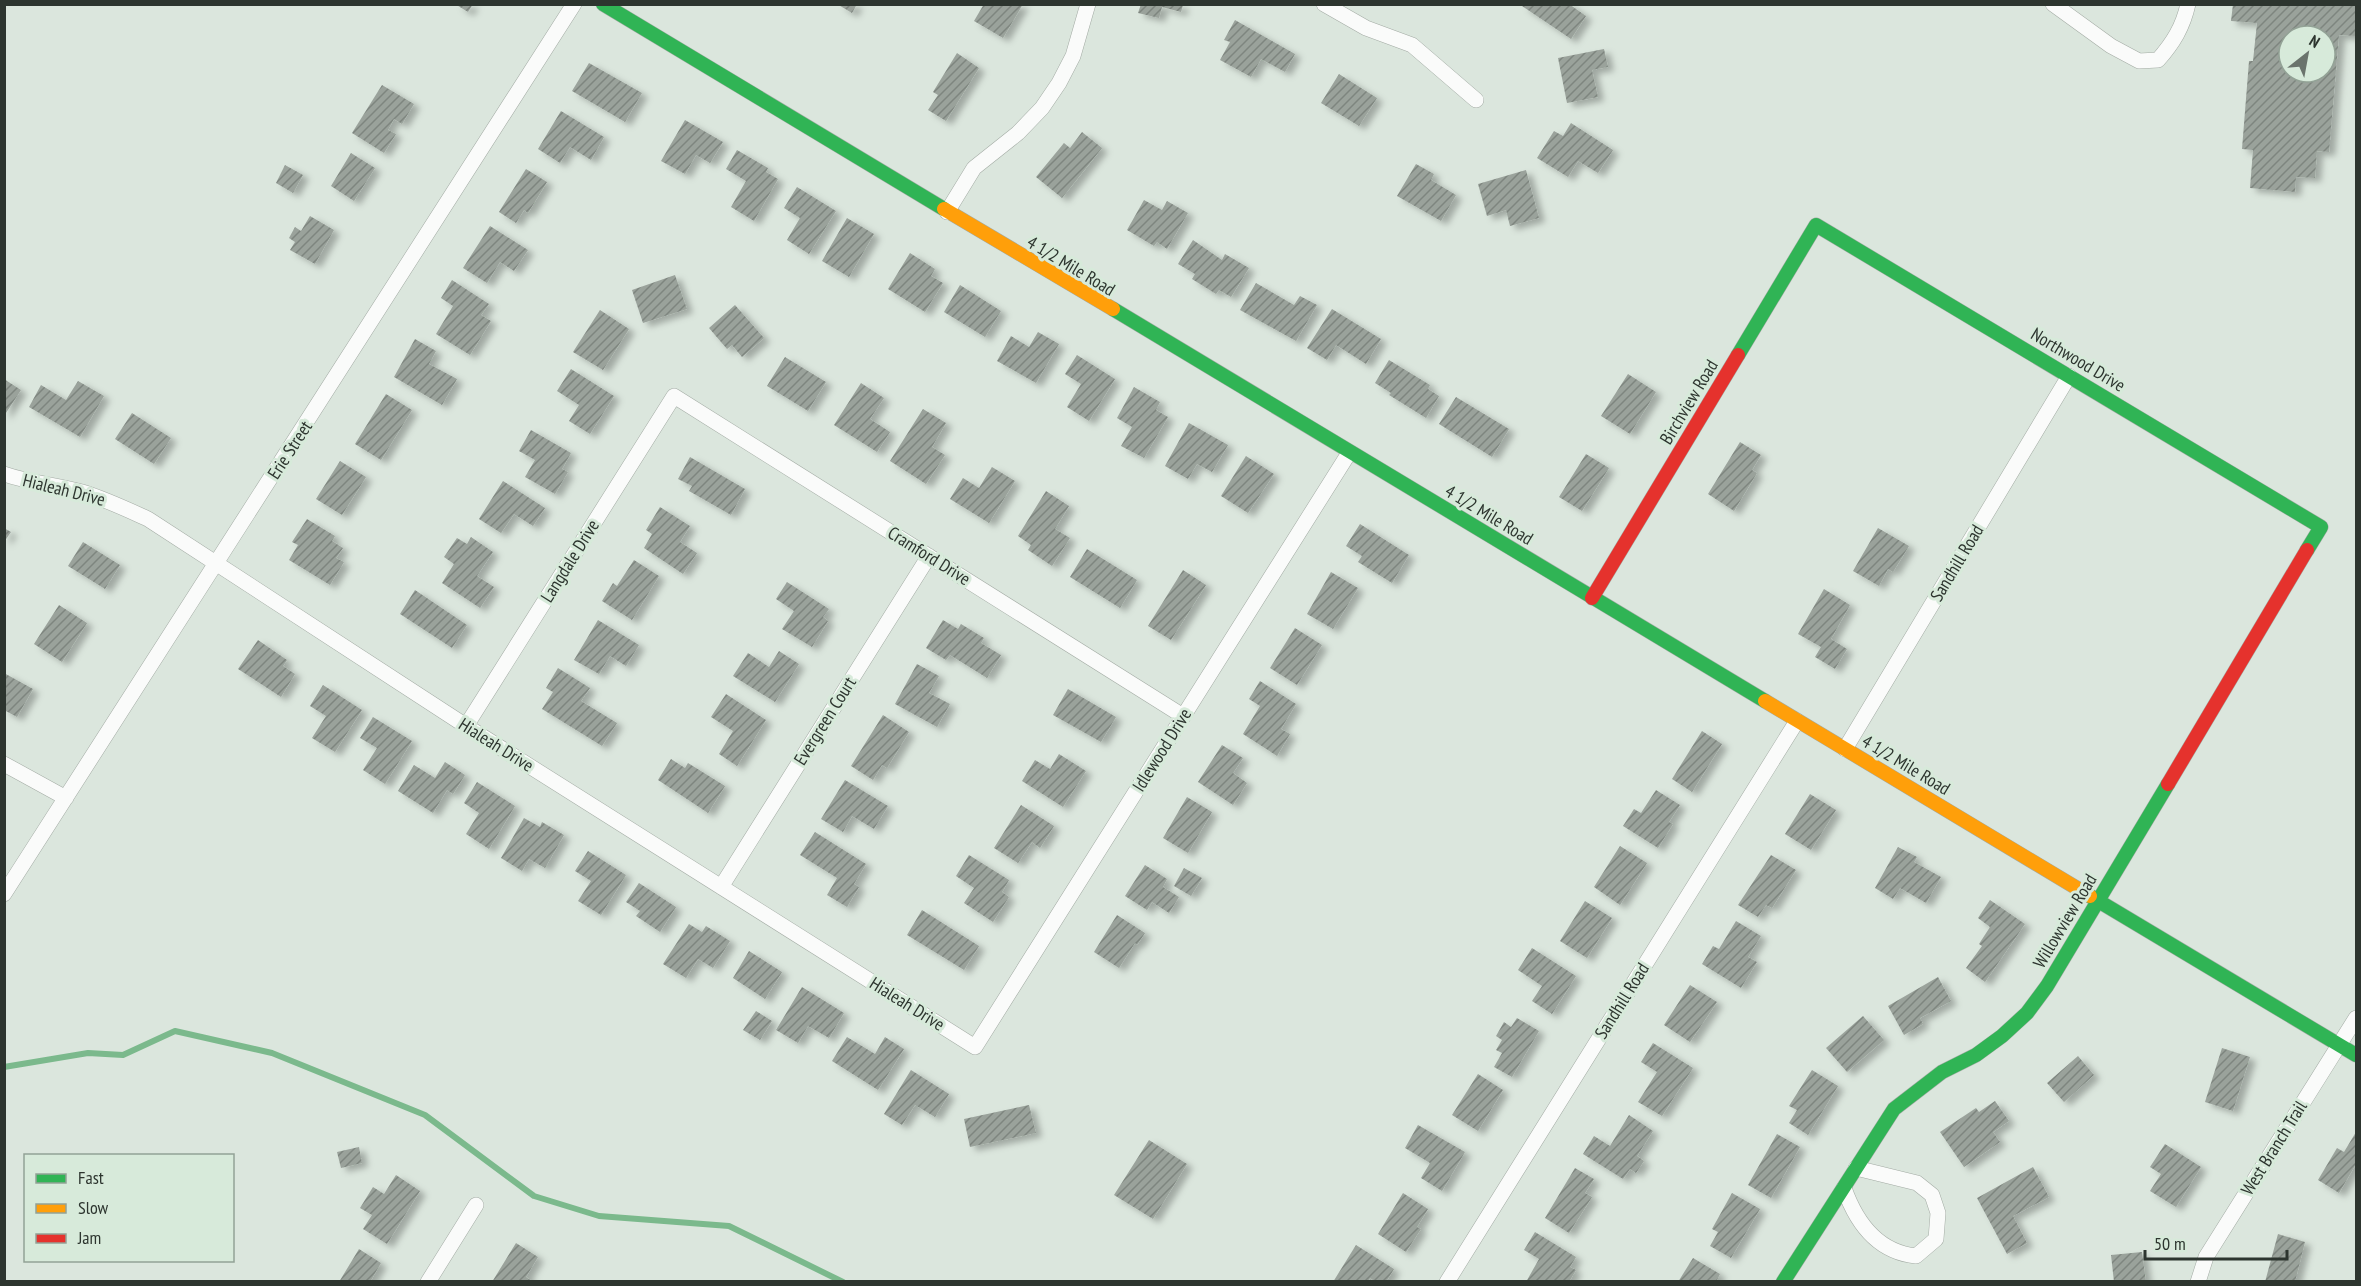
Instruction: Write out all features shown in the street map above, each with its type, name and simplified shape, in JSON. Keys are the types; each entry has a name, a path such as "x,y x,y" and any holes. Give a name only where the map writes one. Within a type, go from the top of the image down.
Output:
{"street":[{"name":"Erie Street","path":"4,894 217,565 574,4"},
{"name":"4 1/2 Mile Road","path":"603,4 2356,1055"},
{"path":"947,212 974,168 1018,133 1042,108 1059,83 1073,56 1089,4"},
{"path":"1324,4 1366,28 1412,45 1476,100"},
{"path":"2053,4 2110,46 2139,61 2158,60 2174,40 2185,17 2188,4"},
{"name":"Northwood Drive","path":"1816,225 2321,527"},
{"name":"Birchview Road","path":"1592,598 1816,225"},
{"name":"Sandhill Road","path":"1845,749 2069,376"},
{"name":"Cramford Drive","path":"674,396 1183,716"},
{"name":"Langdale Drive","path":"466,726 674,396"},
{"name":"Idlewood Drive","path":"975,1047 1349,453"},
{"name":"Hialeah Drive","path":"4,474 24,481 80,491 111,501 148,519 466,726 975,1047"},
{"name":"Willowview Road","path":"1783,1281 1894,1109 1942,1072 1976,1055 2002,1036 2026,1013 2047,986 2321,527"},
{"name":"Evergreen Court","path":"721,887 929,556"},
{"name":"Sandhill Road","path":"1447,1281 1797,721"},
{"path":"4,764 66,798"},
{"name":"West Branch Trail","path":"2198,1281 2206,1257 2356,1018"},
{"path":"1844,1188 1853,1213 1875,1239 1901,1254 1916,1256 1936,1239 1938,1213 1932,1195 1917,1183 1856,1168"},
{"path":"428,1281 476,1205"}],"building":[{"path":"455,4 473,4 468,12"},
{"path":"837,4 857,4 852,13"},
{"path":"984,4 1023,4 1003,38 974,21"},
{"path":"1141,4 1183,5 1181,12 1162,7 1159,18 1138,13"},
{"path":"1524,4 1569,4 1586,16 1571,39 1522,6"},
{"path":"2233,4 2356,4 2356,36 2339,35 2337,58 2337,24 2277,24 2277,84 2335,84 2329,152 2317,151 2315,178 2296,177 2295,192 2250,188 2253,150 2242,149 2249,61 2253,61 2257,23 2231,21"},
{"path":"1235,20 1295,54 1285,72 1261,59 1251,77 1220,60 1230,42 1224,40"},
{"path":"1604,49 1608,67 1592,70 1598,97 1567,103 1558,58"},
{"path":"957,53 979,68 946,121 928,110 938,95 933,92"},
{"path":"589,63 642,93 625,122 572,91"},
{"path":"1339,74 1377,98 1359,126 1321,103"},
{"path":"382,85 414,104 402,124 394,119 388,130 396,134 384,153 352,133"},
{"path":"561,111 604,137 591,160 570,147 560,163 538,149"},
{"path":"685,120 723,142 710,163 696,155 685,174 661,161"},
{"path":"1571,123 1613,150 1598,173 1578,161 1568,177 1537,158 1554,131 1563,136"},
{"path":"1082,132 1102,148 1062,198 1036,177 1064,143 1070,148"},
{"path":"737,150 768,168 766,172 778,179 754,221 731,207 746,181 726,169"},
{"path":"351,153 375,168 354,201 331,186"},
{"path":"1416,164 1434,174 1431,180 1456,195 1441,221 1397,196"},
{"path":"285,165 303,175 293,193 276,183"},
{"path":"526,169 547,182 528,213 524,210 516,223 499,212"},
{"path":"1526,170 1539,218 1510,226 1506,210 1487,216 1478,184"},
{"path":"797,187 836,211 809,254 787,240 800,218 784,208"},
{"path":"1144,200 1162,210 1167,201 1188,213 1167,249 1157,242 1154,246 1127,230"},
{"path":"310,216 334,230 315,264 290,250 295,242 289,238 295,227 301,231"},
{"path":"847,218 874,234 849,277 822,261"},
{"path":"490,226 528,250 514,271 500,262 487,283 463,268"},
{"path":"1193,240 1222,260 1225,254 1249,268 1231,297 1219,290 1216,294 1192,279 1195,274 1178,264"},
{"path":"910,253 935,269 931,276 943,283 925,312 888,289"},
{"path":"675,275 687,309 643,323 632,290"},
{"path":"452,280 489,304 481,315 491,321 470,355 436,334 453,306 441,298"},
{"path":"1256,283 1294,305 1300,296 1317,305 1296,341 1240,310"},
{"path":"960,285 1001,311 985,337 944,312"},
{"path":"735,305 764,338 742,357 732,345 727,349 709,328"},
{"path":"1332,309 1381,339 1366,364 1336,345 1327,360 1307,348"},
{"path":"600,310 629,329 603,370 573,352"},
{"path":"1038,332 1059,344 1036,383 997,361 1011,336 1029,347"},
{"path":"415,339 436,351 429,364 457,379 442,405 394,377"},
{"path":"1077,355 1115,379 1089,421 1067,407 1081,384 1065,374"},
{"path":"785,357 826,382 808,411 767,386"},
{"path":"1389,360 1430,385 1428,389 1439,396 1426,418 1389,395 1391,393 1375,383"},
{"path":"571,369 614,396 590,434 569,421 579,405 557,391"},
{"path":"1628,374 1656,392 1630,434 1601,416"},
{"path":"4,379 21,390 4,416"},
{"path":"78,381 104,396 80,437 29,407 41,385 66,400"},
{"path":"861,383 884,398 870,419 890,432 877,452 834,425"},
{"path":"1134,387 1160,402 1156,410 1168,417 1144,458 1121,446 1132,427 1117,418"},
{"path":"386,394 412,410 381,460 355,444"},
{"path":"1456,397 1509,429 1492,457 1439,424"},
{"path":"923,409 946,423 932,447 945,455 926,484 890,461"},
{"path":"132,413 171,438 154,464 115,439"},
{"path":"1189,423 1228,445 1212,472 1197,464 1188,479 1165,466"},
{"path":"531,430 571,453 562,469 568,472 555,494 525,477 535,460 519,451"},
{"path":"1740,442 1761,455 1752,470 1757,473 1734,511 1708,494"},
{"path":"1586,454 1609,468 1582,511 1559,497"},
{"path":"1246,456 1274,474 1248,513 1221,496"},
{"path":"690,457 745,489 731,515 689,491 692,486 678,479"},
{"path":"340,461 366,477 342,515 316,499"},
{"path":"992,467 1015,481 989,523 950,499 963,478 979,488"},
{"path":"503,481 545,508 533,526 514,514 501,533 479,519"},
{"path":"1046,491 1069,506 1055,529 1070,538 1052,566 1028,550 1031,545 1018,536"},
{"path":"660,507 690,526 680,542 697,553 683,574 644,548 652,534 646,530"},
{"path":"307,519 335,536 332,541 343,548 336,558 344,562 330,585 289,560 298,545 292,542"},
{"path":"1360,524 1409,555 1392,583 1358,562 1362,556 1346,546"},
{"path":"4,528 11,532 4,542"},
{"path":"1878,528 1909,546 1893,572 1888,569 1879,586 1853,571"},
{"path":"471,537 493,552 477,576 494,587 480,608 442,583 454,564 444,557 457,538 467,544"},
{"path":"83,542 120,565 105,589 68,566"},
{"path":"1087,549 1137,580 1120,608 1070,577"},
{"path":"634,560 659,576 632,620 602,601 613,583 617,586"},
{"path":"1183,570 1206,585 1171,640 1148,626"},
{"path":"1331,572 1358,588 1333,629 1307,614"},
{"path":"787,582 829,609 823,617 828,621 812,647 782,629 794,611 776,599"},
{"path":"1824,589 1850,605 1831,639 1847,649 1835,669 1815,657 1821,647 1798,634"},
{"path":"415,590 467,625 452,648 400,614"},
{"path":"59,605 87,623 62,662 34,644"},
{"path":"598,620 639,645 626,666 610,656 599,674 574,660"},
{"path":"943,620 958,629 961,624 984,638 981,643 1001,655 987,678 950,655 946,660 926,648"},
{"path":"1295,628 1322,645 1297,685 1270,668"},
{"path":"258,640 287,660 283,666 295,674 281,697 238,669"},
{"path":"779,651 799,664 775,702 733,676 748,653 769,667"},
{"path":"917,664 939,676 929,693 950,704 937,727 895,704"},
{"path":"558,668 590,688 581,701 617,723 602,746 542,709 553,692 546,688"},
{"path":"4,673 33,689 17,717 4,710"},
{"path":"1260,681 1296,704 1281,729 1290,734 1277,756 1243,734 1260,706 1249,699"},
{"path":"323,685 362,710 335,752 312,738 326,716 310,706"},
{"path":"1068,689 1116,717 1101,742 1053,715"},
{"path":"726,694 766,720 737,766 719,754 733,731 711,717"},
{"path":"883,715 909,732 887,768 882,765 873,780 851,766"},
{"path":"373,717 412,741 385,784 363,770 377,748 360,738"},
{"path":"1702,731 1722,744 1692,792 1672,779"},
{"path":"1222,745 1243,758 1233,773 1247,783 1233,805 1198,782"},
{"path":"1059,754 1086,771 1063,807 1022,781 1035,760 1050,769"},
{"path":"671,759 685,768 688,763 725,786 708,813 658,780"},
{"path":"445,762 465,775 453,794 447,790 433,813 398,791 414,765 435,778"},
{"path":"845,780 888,806 874,829 852,816 843,832 821,819"},
{"path":"477,782 515,806 489,849 466,834 479,813 464,803"},
{"path":"1656,790 1680,805 1669,822 1673,824 1658,848 1623,826 1634,809 1641,813"},
{"path":"1810,794 1836,810 1811,850 1785,834"},
{"path":"1187,797 1212,812 1188,853 1163,838"},
{"path":"1021,805 1054,826 1040,848 1032,842 1018,863 994,848"},
{"path":"524,818 540,827 542,822 564,835 545,868 529,859 522,871 501,858"},
{"path":"815,832 866,864 854,884 859,887 847,907 827,895 837,878 800,855"},
{"path":"1620,846 1647,863 1620,905 1594,887"},
{"path":"1898,847 1917,857 1914,862 1941,877 1926,903 1900,888 1893,899 1875,888"},
{"path":"588,851 626,875 601,915 578,901 591,881 575,871"},
{"path":"969,855 1009,880 1002,892 1009,897 993,922 964,903 974,888 956,876"},
{"path":"1771,855 1796,870 1772,908 1766,905 1758,917 1738,905"},
{"path":"1145,865 1167,879 1163,887 1179,897 1169,913 1152,902 1147,910 1125,896"},
{"path":"1184,868 1202,878 1191,896 1174,886"},
{"path":"639,883 676,907 660,932 636,916 640,911 626,902"},
{"path":"1990,900 2025,924 1985,982 1966,968 1982,946 1979,944 1990,927 1978,918"},
{"path":"1585,901 1612,918 1587,958 1560,941"},
{"path":"922,910 979,946 964,970 907,935"},
{"path":"1117,915 1145,933 1137,945 1135,943 1119,968 1094,952"},
{"path":"1736,921 1761,936 1748,957 1757,962 1741,988 1702,964 1713,946 1719,949"},
{"path":"689,924 702,932 706,926 730,941 713,968 698,959 686,978 663,964"},
{"path":"1532,948 1576,976 1552,1014 1532,1001 1542,986 1518,970"},
{"path":"749,951 782,972 765,999 733,978"},
{"path":"1938,977 1951,1001 1920,1018 1923,1024 1904,1035 1888,1006"},
{"path":"1690,985 1717,1002 1690,1042 1664,1025"},
{"path":"802,987 844,1013 829,1038 808,1026 798,1043 776,1030"},
{"path":"756,1011 772,1021 760,1040 743,1030"},
{"path":"1863,1016 1884,1040 1847,1072 1826,1048"},
{"path":"1517,1018 1539,1031 1512,1077 1494,1067 1502,1053 1496,1050 1502,1040 1496,1036 1504,1022 1511,1027"},
{"path":"847,1037 875,1054 885,1037 904,1049 878,1090 832,1061"},
{"path":"1653,1043 1693,1068 1662,1116 1638,1102 1657,1072 1641,1062"},
{"path":"2222,1048 2250,1057 2233,1111 2205,1102"},
{"path":"2078,1056 2094,1075 2064,1102 2047,1083"},
{"path":"911,1070 949,1094 935,1117 915,1105 902,1125 884,1114"},
{"path":"1812,1070 1838,1086 1808,1135 1789,1123 1797,1110 1789,1106"},
{"path":"1478,1074 1503,1090 1478,1131 1452,1115"},
{"path":"1995,1101 2009,1121 1993,1132 2000,1142 1964,1167 1940,1132 1976,1108 1979,1112"},
{"path":"1029,1105 1036,1133 970,1147 964,1119"},
{"path":"1629,1115 1653,1131 1637,1156 1644,1161 1636,1173 1630,1169 1623,1179 1583,1154 1594,1136 1610,1146"},
{"path":"1418,1125 1465,1152 1442,1191 1421,1178 1430,1163 1405,1148"},
{"path":"2356,1132 2356,1164 2339,1193 2318,1180 2337,1148 2344,1152"},
{"path":"1777,1134 1800,1147 1771,1198 1748,1185"},
{"path":"1149,1140 1187,1164 1153,1219 1114,1195"},
{"path":"2165,1144 2201,1167 2176,1207 2150,1191 2161,1174 2150,1167"},
{"path":"359,1147 362,1163 341,1168 337,1152"},
{"path":"2033,1167 2049,1197 2013,1216 2027,1243 2007,1254 1977,1198"},
{"path":"1575,1168 1594,1179 1585,1193 1592,1197 1569,1233 1545,1218"},
{"path":"396,1175 420,1191 387,1244 363,1229 372,1215 360,1208 373,1187 384,1194"},
{"path":"1403,1193 1428,1209 1417,1227 1421,1229 1406,1252 1378,1234"},
{"path":"1732,1193 1760,1209 1731,1258 1710,1246 1718,1232 1712,1229"},
{"path":"1535,1232 1576,1257 1570,1267 1576,1270 1569,1282 1526,1282 1539,1259 1524,1250"},
{"path":"2278,1234 2305,1242 2295,1282 2265,1282"},
{"path":"516,1243 538,1257 526,1277 533,1282 492,1282"},
{"path":"1356,1245 1394,1269 1386,1282 1376,1282 1370,1278 1368,1282 1333,1282"},
{"path":"359,1249 381,1263 370,1282 339,1282"},
{"path":"2142,1252 2146,1282 2114,1282 2111,1255"},
{"path":"1693,1258 1720,1274 1716,1282 1678,1282"}],"waterway":[{"path":"4,1067 88,1053 123,1055 175,1031 272,1053 425,1115 534,1196 599,1216 729,1226 843,1282"}],"traffic: fast":[{"path":"603,4 944,209"},
{"path":"1738,355 1816,225 2321,527 2307,550"},
{"path":"1113,309 1765,701"},
{"path":"1783,1282 1894,1109 1942,1072 1976,1055 2002,1036 2027,1013 2047,986 2168,784"},
{"path":"2090,896 2356,1055"}],"traffic: slow":[{"path":"944,209 1113,309"},
{"path":"1765,701 2090,896"}],"traffic: jam":[{"path":"1592,598 1738,355"},
{"path":"2168,784 2307,550"}]}
